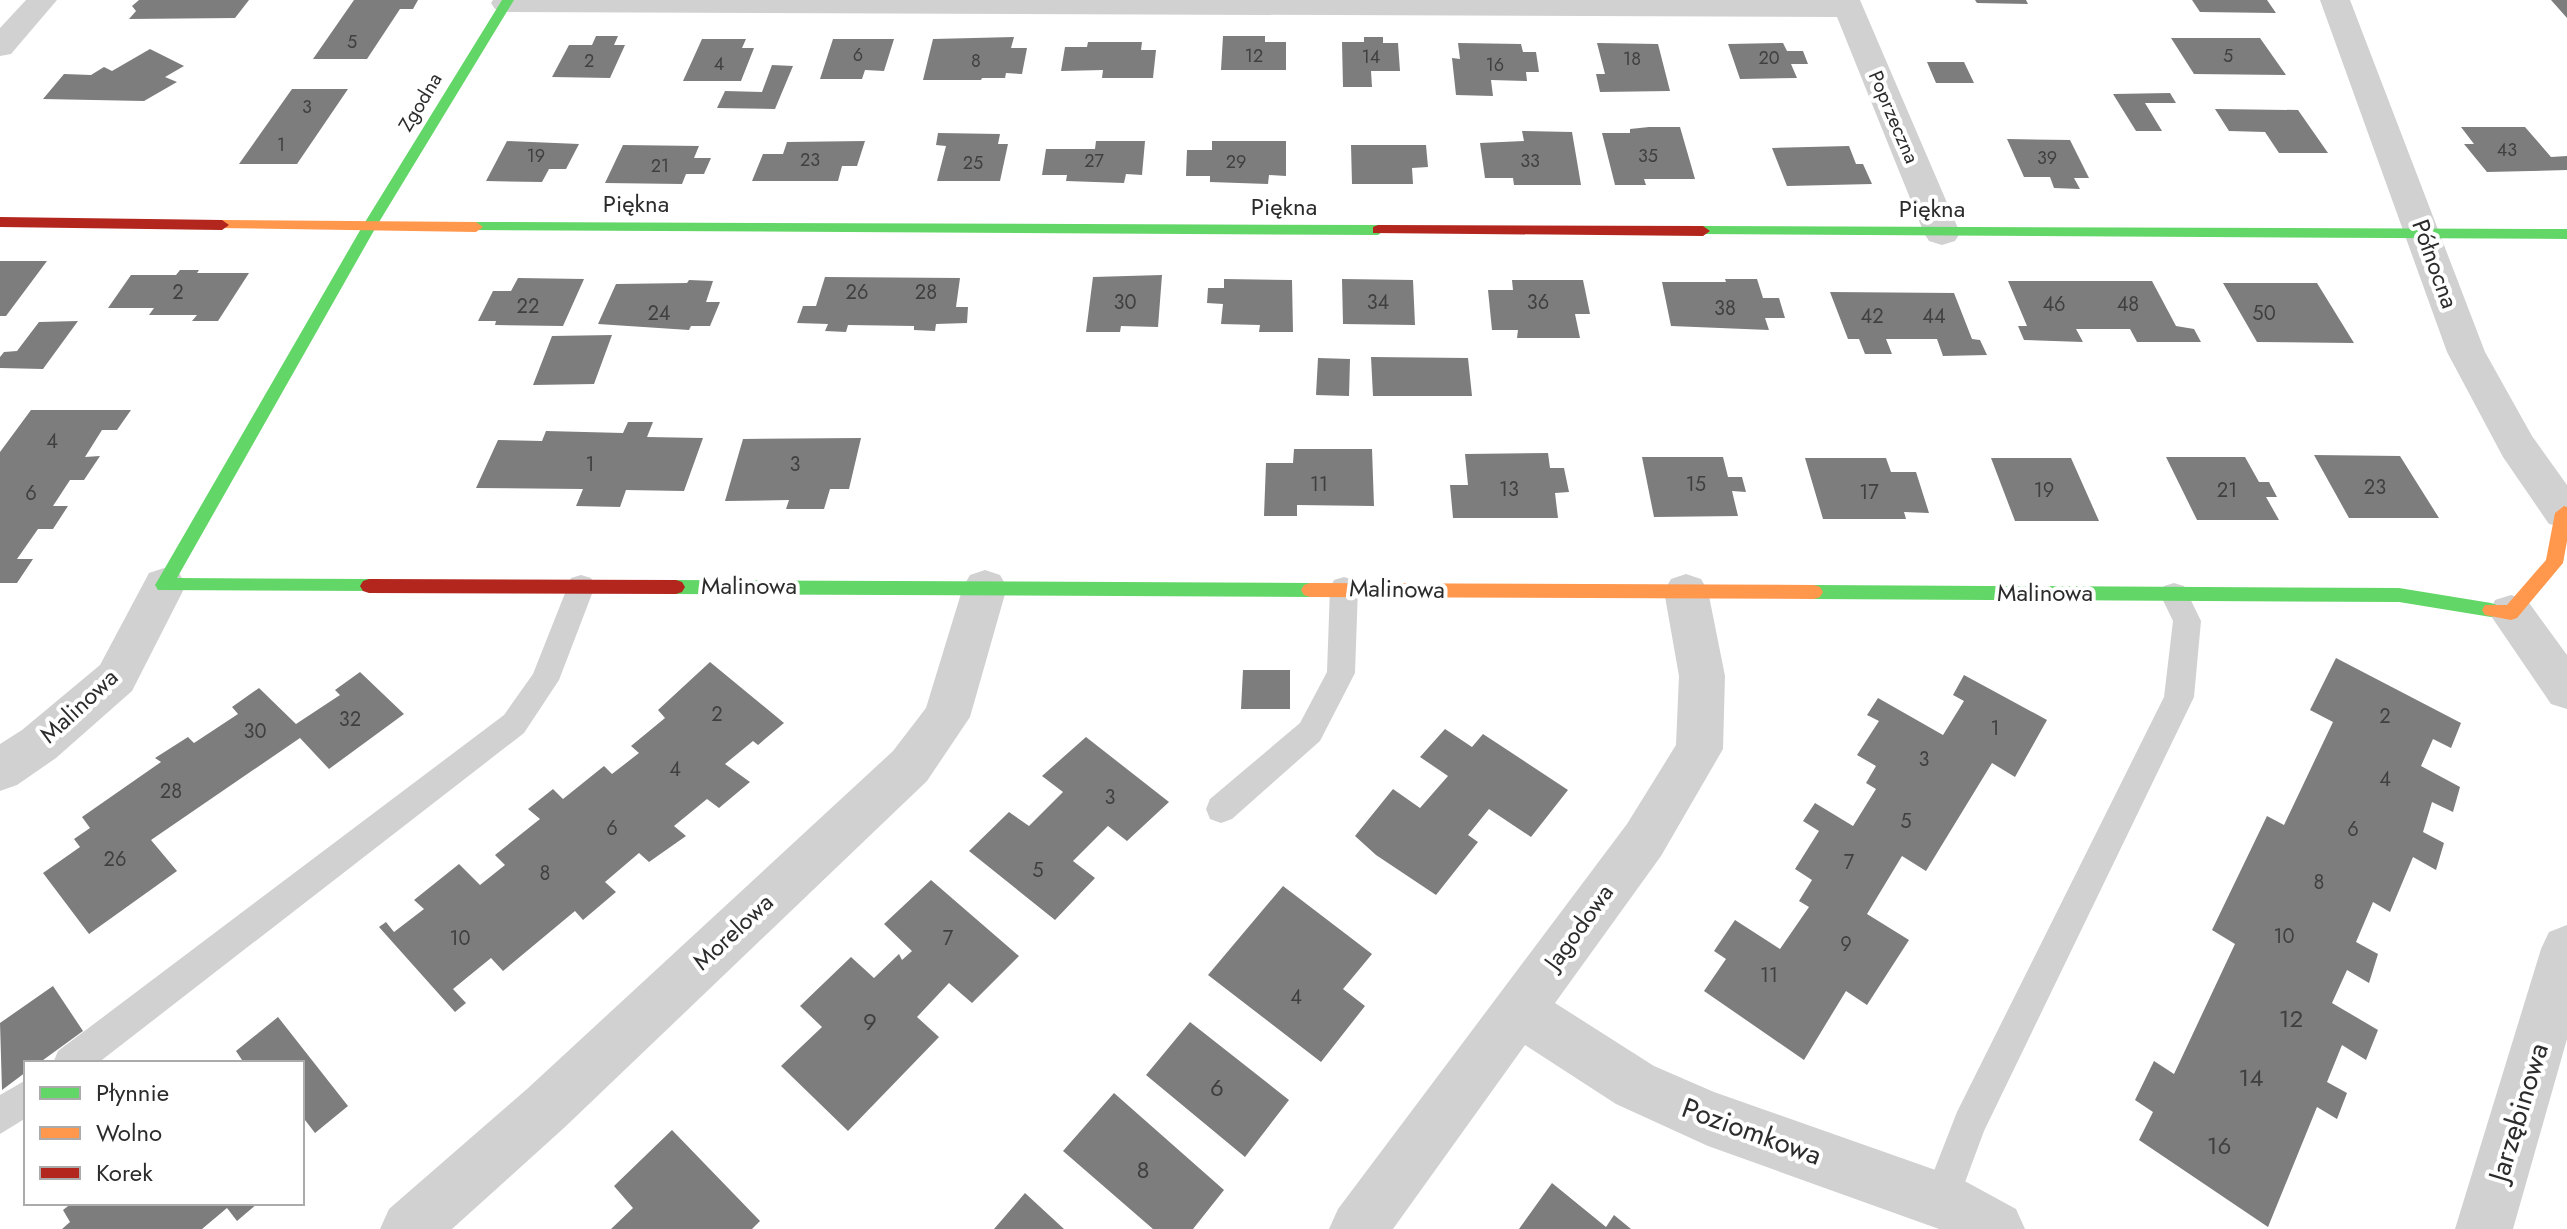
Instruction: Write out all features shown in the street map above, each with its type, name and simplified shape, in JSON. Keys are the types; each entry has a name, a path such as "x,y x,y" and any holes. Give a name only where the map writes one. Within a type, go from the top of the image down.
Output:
{"street":[{"path":"0,47 42,0"},
{"name":"Północna","path":"2335,0 2466,352 2517,446 2565,514"},
{"path":"507,2 1847,4"},
{"name":"Zgodna","path":"369,227 507,2"},
{"name":"Poprzeczna","path":"1847,4 1942,233"},
{"name":"Piękna","path":"0,222 369,227 2567,234"},
{"name":"Malinowa","path":"0,770 39,744 116,678 164,585 369,227"},
{"path":"2565,514 2554,563 2511,613 2567,690"},
{"name":"Malinowa","path":"164,585 2399,595 2511,613"},
{"name":"Morelowa","path":"409,1229 546,1108 910,766 947,717 985,587"},
{"name":"Jagodowa","path":"1358,1229 1644,840 1699,749 1702,676 1686,591"},
{"name":"Jarzębinowa","path":"2484,1229 2567,949"},
{"name":"Poziomkowa","path":"1519,1010 1650,1092 1708,1118 1941,1199 1996,1229"}],"lane":[{"path":"73,1061 514,724 545,680 581,586"},
{"path":"1221,809 1310,732 1341,673 1344,588"},
{"path":"1941,1199 1969,1124 2179,697 2187,621 2174,594"},
{"path":"0,1116 24,1098"}],"building":[{"path":"139,0 249,0 235,18 129,19 136,11 132,6"},
{"path":"354,0 418,0 413,9 400,9 367,59 313,59"},
{"path":"1975,0 2026,0 2028,4 1977,3"},
{"path":"2192,0 2267,0 2276,13 2200,12"},
{"path":"2551,0 2567,0 2567,18"},
{"path":"596,36 618,36 614,45 625,45 610,78 552,77 569,45 592,45"},
{"path":"1223,36 1265,36 1265,42 1286,42 1286,70 1221,70"},
{"path":"1014,37 1011,48 1027,48 1022,74 1006,73 1005,78 981,80 923,80 933,39"},
{"path":"1364,37 1383,37 1383,43 1398,43 1400,71 1371,71 1372,87 1343,87 1342,42 1364,42"},
{"path":"2171,38 2260,38 2286,75 2194,74"},
{"path":"702,39 746,39 742,48 754,48 741,81 683,81"},
{"path":"833,39 894,39 884,71 865,70 862,79 820,79"},
{"path":"1088,42 1142,42 1141,50 1156,50 1153,78 1102,78 1103,70 1061,71 1065,47 1087,47"},
{"path":"1458,43 1521,44 1523,52 1536,52 1539,72 1526,72 1527,81 1491,80 1493,96 1456,95 1452,58 1460,59"},
{"path":"1597,43 1658,44 1670,91 1600,92 1596,74 1605,74"},
{"path":"1783,43 1787,51 1803,51 1808,64 1791,64 1797,78 1740,79 1728,44"},
{"path":"150,49 184,66 165,77 177,82 144,101 43,99 64,74 91,75 104,67 112,71"},
{"path":"1927,62 1964,62 1974,83 1936,83"},
{"path":"772,65 793,66 775,109 717,108 725,91 762,92"},
{"path":"292,89 348,89 297,164 239,164"},
{"path":"2170,93 2176,103 2145,103 2162,131 2136,131 2113,94"},
{"path":"2215,109 2298,110 2328,153 2279,153 2265,132 2229,131"},
{"path":"1680,127 1695,179 1644,179 1646,185 1615,185 1602,133 1630,133 1630,129"},
{"path":"2461,127 2525,127 2551,157 2567,156 2567,170 2487,172 2464,144 2474,144"},
{"path":"1522,131 1572,132 1581,185 1514,185 1513,178 1485,178 1480,143 1524,141"},
{"path":"938,133 1000,134 998,144 1008,144 1000,181 937,181 946,146 936,145"},
{"path":"2007,139 2070,140 2089,178 2074,178 2080,189 2054,188 2050,177 2024,177"},
{"path":"507,141 579,144 566,169 549,169 542,182 486,181"},
{"path":"865,141 857,166 842,166 838,181 752,181 763,154 783,154 787,142"},
{"path":"1096,141 1145,141 1142,175 1126,174 1124,183 1066,181 1067,175 1042,175 1046,149 1095,149"},
{"path":"1212,141 1286,141 1286,176 1269,175 1268,184 1210,182 1210,176 1186,176 1187,150 1212,150"},
{"path":"623,145 699,146 694,158 711,158 704,174 686,174 682,184 605,183"},
{"path":"1351,145 1426,145 1428,167 1412,168 1413,184 1352,184"},
{"path":"1849,146 1856,164 1863,164 1872,184 1787,186 1772,148"},
{"path":"0,261 47,261 6,316 0,316"},
{"path":"180,270 249,273 218,321 192,321 197,315 149,315 154,308 108,308 131,275 176,275"},
{"path":"1162,275 1158,327 1121,326 1120,332 1086,332 1093,277"},
{"path":"825,277 960,278 956,307 968,307 967,323 936,324 935,331 914,330 914,326 848,325 846,332 825,331 828,324 797,323 803,306 816,306"},
{"path":"518,278 584,279 563,326 495,325 496,321 478,321 493,291 511,291"},
{"path":"1224,279 1292,280 1293,332 1259,332 1260,325 1221,324 1223,304 1207,303 1208,288 1224,288"},
{"path":"1342,279 1413,280 1415,325 1343,324"},
{"path":"1725,279 1757,279 1763,298 1779,298 1785,318 1765,318 1769,330 1671,326 1662,282 1726,282"},
{"path":"689,280 713,281 706,302 720,302 710,326 691,326 689,330 598,324 616,284 687,283"},
{"path":"1512,280 1583,280 1590,314 1575,314 1580,338 1517,338 1518,330 1492,330 1488,290 1513,290"},
{"path":"2008,281 2152,281 2176,326 2194,329 2201,342 2137,342 2130,329 2076,329 2083,342 2024,340 2018,326 2027,326"},
{"path":"2223,283 2317,283 2354,343 2257,342"},
{"path":"1830,292 1954,293 1972,339 1980,340 1987,355 1943,356 1937,339 1886,339 1892,354 1865,354 1859,339 1848,339"},
{"path":"78,321 43,369 0,368 0,357 4,352 17,351 39,322"},
{"path":"612,335 594,384 533,385 552,336"},
{"path":"1371,357 1468,358 1472,396 1373,396"},
{"path":"1318,358 1350,359 1349,396 1316,395"},
{"path":"31,410 131,410 117,430 102,430 85,457 100,456 84,480 70,480 53,506 68,506 53,529 38,529 17,559 33,559 17,583 0,583 0,452"},
{"path":"628,422 653,422 647,437 703,438 684,491 626,490 620,507 576,506 583,489 476,488 498,440 542,441 546,431 623,433"},
{"path":"861,438 849,489 830,489 824,509 786,509 789,500 725,501 743,439"},
{"path":"1294,449 1372,449 1374,506 1297,505 1297,516 1264,516 1266,463 1293,463"},
{"path":"1548,453 1550,468 1564,468 1569,492 1555,493 1558,518 1453,518 1450,485 1468,485 1465,454"},
{"path":"2314,455 2400,456 2439,518 2349,518"},
{"path":"1642,457 1723,457 1728,477 1742,477 1746,492 1732,491 1738,516 1654,517"},
{"path":"2166,457 2245,457 2259,482 2269,482 2277,497 2266,497 2279,520 2197,520"},
{"path":"1805,458 1886,458 1891,472 1916,472 1929,513 1904,512 1906,519 1823,519"},
{"path":"1991,458 2071,458 2099,521 2015,521"},
{"path":"2336,658 2461,723 2451,748 2433,739 2421,766 2460,787 2453,812 2432,802 2423,832 2444,843 2436,870 2413,857 2390,912 2373,902 2356,942 2378,954 2369,983 2347,970 2332,1003 2378,1030 2366,1060 2342,1045 2327,1082 2347,1093 2337,1119 2317,1107 2268,1227 2139,1140 2153,1112 2135,1100 2154,1061 2174,1074 2235,944 2212,930 2267,816 2284,825 2333,722 2310,710"},
{"path":"710,662 784,723 758,745 753,741 725,764 750,782 719,808 707,799 674,826 686,836 649,862 639,853 605,882 616,892 583,920 575,911 503,971 491,958 453,989 466,1003 455,1012 379,927 386,922 394,932 424,909 414,900 459,864 480,885 505,865 495,855 540,819 528,809 553,789 563,799 604,766 612,774 639,753 631,746 665,718 658,710"},
{"path":"1243,670 1290,670 1290,709 1241,709"},
{"path":"360,672 404,714 329,769 300,738 151,840 177,871 89,934 43,873 80,847 74,839 90,828 82,817 161,762 155,758 188,737 194,743 238,714 232,707 259,688 296,724 340,695 335,690"},
{"path":"1964,675 2047,720 2015,777 1992,763 1926,871 1902,856 1867,914 1909,940 1867,1005 1846,991 1804,1060 1704,991 1726,959 1714,951 1735,920 1780,949 1809,907 1799,901 1812,880 1795,869 1819,831 1803,821 1815,803 1853,826 1876,789 1866,783 1876,766 1857,755 1879,721 1867,715 1878,698 1943,735 1964,701 1953,695"},
{"path":"1445,729 1472,747 1483,734 1568,790 1531,837 1489,809 1468,835 1478,842 1436,895 1376,855 1355,836 1393,789 1420,808 1448,776 1420,757"},
{"path":"1086,737 1169,802 1127,841 1108,826 1073,861 1095,878 1055,920 969,851 1009,812 1029,826 1063,792 1042,776"},
{"path":"931,880 1019,956 972,1003 949,983 917,1017 939,1037 848,1131 781,1066 822,1027 800,1006 851,957 874,978 899,954 902,960 912,951 884,924"},
{"path":"1283,886 1372,954 1343,989 1365,1006 1321,1062 1208,975"},
{"path":"53,986 83,1031 42,1061 24,1061 24,1074 2,1090 0,1023"},
{"path":"278,1017 348,1106 315,1133 304,1121 304,1061 243,1061 236,1051"},
{"path":"1190,1022 1289,1100 1245,1157 1146,1075"},
{"path":"1114,1093 1224,1190 1193,1229 1153,1229 1063,1151"},
{"path":"672,1130 760,1221 752,1229 611,1229 633,1208 614,1186"},
{"path":"1552,1183 1606,1227 1614,1215 1631,1229 1519,1229"},
{"path":"1025,1193 1064,1229 994,1229"},
{"path":"69,1205 256,1205 237,1221 227,1208 202,1229 62,1229 70,1222 63,1210"}],"traffic: fast":[{"path":"369,586 164,585 369,227 508,0"},
{"path":"476,227 1378,230"},
{"path":"1703,231 2567,234"},
{"path":"676,587 1310,590"},
{"path":"1814,592 2399,595 2491,610"}],"traffic: slow":[{"path":"222,225 476,227"},
{"path":"2491,610 2511,613 2554,563 2564,513 2567,514"},
{"path":"1310,590 1814,592"}],"traffic: jam":[{"path":"0,222 222,225"},
{"path":"1378,230 1703,231"},
{"path":"369,586 676,587"}]}
